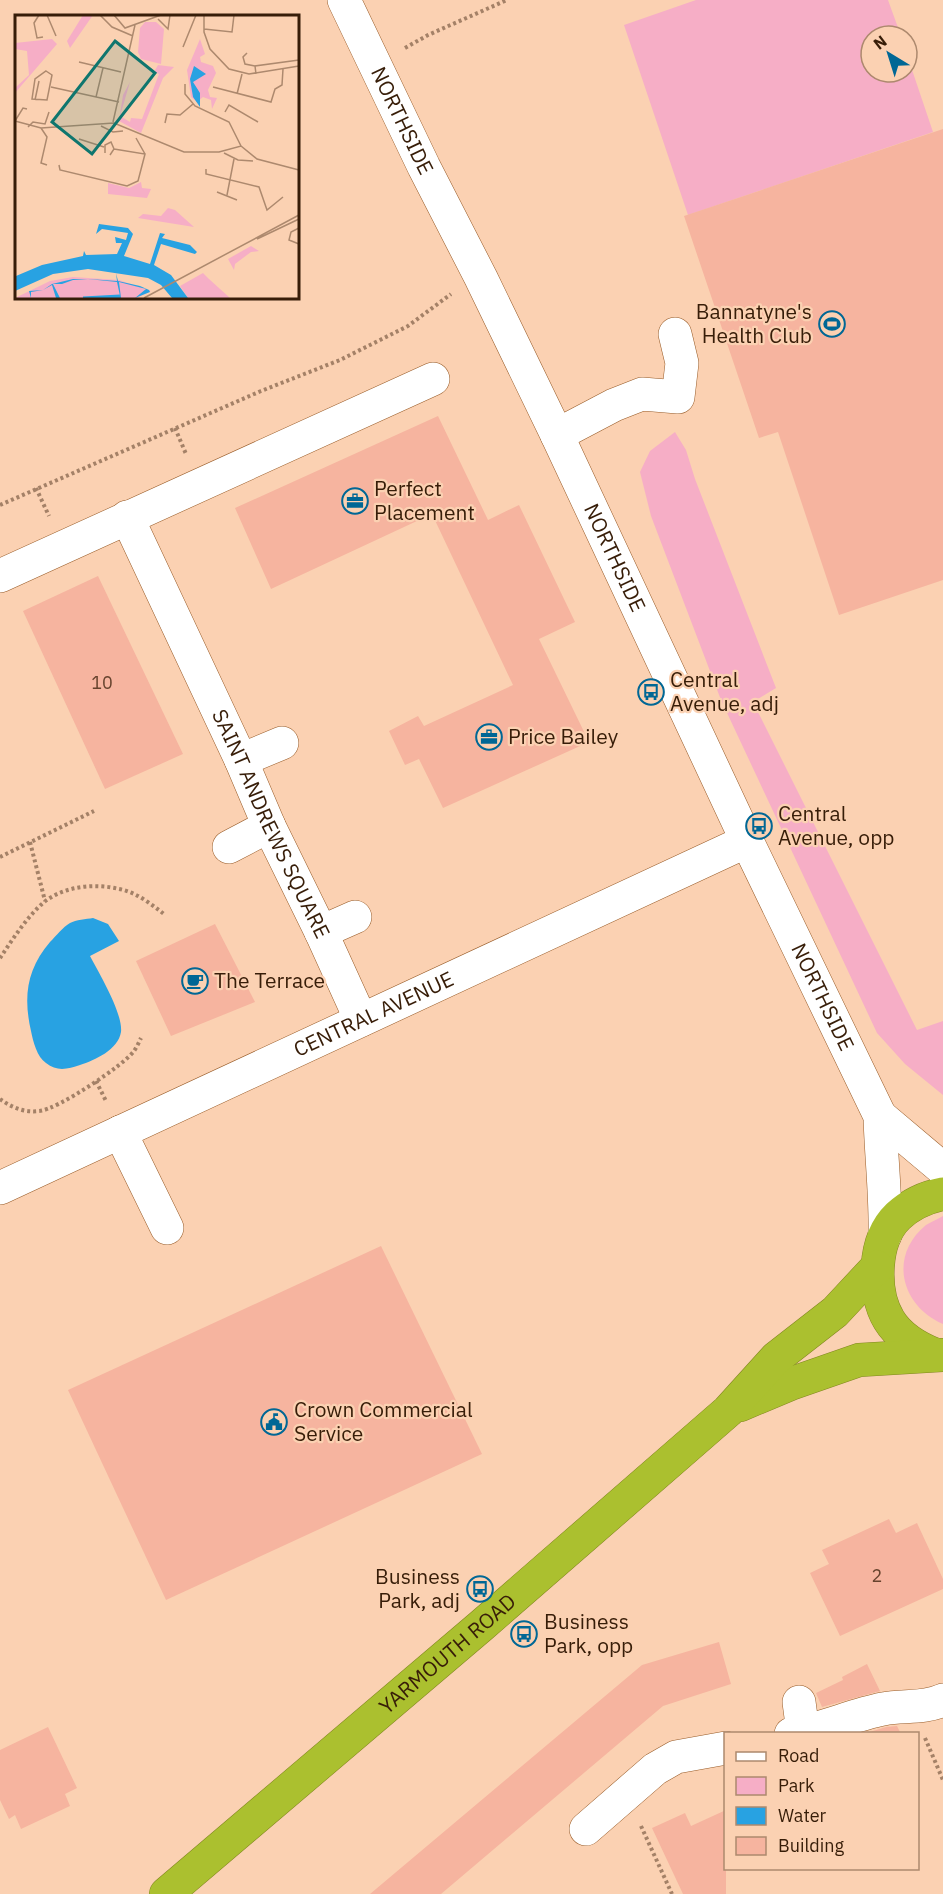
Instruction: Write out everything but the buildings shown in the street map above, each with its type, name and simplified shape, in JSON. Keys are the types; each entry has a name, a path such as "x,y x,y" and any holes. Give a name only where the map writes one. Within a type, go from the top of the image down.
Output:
{"highway":[{"name":"YARMOUTH ROAD","path":"940,1355 916,1347 889,1321 877,1288 877,1267 885,1235 897,1217 915,1204 943,1194"},
{"name":"YARMOUTH ROAD","path":"166,1894 481,1626 728,1410 776,1358 835,1312 877,1267"},
{"name":"YARMOUTH ROAD","path":"728,1410 790,1383 859,1360 940,1355"}],"street":[{"name":"NORTHSIDE","path":"344,0 557,435 747,841 880,1116 943,1169"},
{"path":"557,435 614,405 642,394 678,397 682,363 675,334"},
{"path":"0,576 433,379"},
{"name":"SAINT ANDREWS SQUARE","path":"127,517 361,1020"},
{"path":"241,760 282,743"},
{"path":"229,847 269,826"},
{"name":"CENTRAL AVENUE","path":"0,1188 747,841"},
{"path":"321,932 355,916"},
{"name":"NORTHSIDE","path":"880,1116 881,1158 886,1201 885,1235"},
{"path":"120,1132 167,1228"},
{"path":"798,1722 911,1707 943,1700"},
{"path":"586,1829 655,1769 676,1757 724,1748"}],"path":[{"path":"376,66 428,35 507,0"},
{"path":"0,505 261,391 340,360 408,326 447,296 481,278"},
{"path":"0,856 94,812"},
{"path":"30,842 45,901"},
{"path":"0,958 26,921 45,901 68,889 94,886 120,889 146,900 164,914"},
{"path":"0,1099 12,1108 40,1112 61,1103 86,1089 133,1052 141,1038"},
{"path":"911,1707 943,1779"},
{"path":"622,1797 641,1825 672,1894"}],"green space":[{"path":"696,0 888,0 897,24 859,24 859,84 917,84 933,132 688,215 624,25"},
{"path":"675,432 686,450 695,479 776,688 753,702 917,1030 943,1021 943,1095 905,1064 877,1033 721,700 651,516 640,472 650,451"},
{"path":"943,1216 943,1324 929,1316 917,1305 909,1293 904,1279 904,1265 907,1251 914,1237 926,1225"}],"water":[{"path":"93,918 108,924 119,941 90,956 114,1004 121,1024 121,1032 111,1049 99,1057 71,1068 54,1068 43,1060 34,1044 27,1006 29,984 36,962 50,942 72,922"}],"place":[{"name":"Bannatyne's Health Club","path":"832,324"},
{"name":"Perfect Placement","path":"355,501"},
{"name":"Central Avenue, adj","path":"651,692"},
{"name":"Price Bailey","path":"489,737"},
{"name":"Central Avenue, opp","path":"759,826"},
{"name":"The Terrace","path":"195,981"},
{"name":"Crown Commercial Service","path":"274,1422"},
{"name":"Business Park, adj","path":"480,1589"},
{"name":"Business Park, opp","path":"524,1634"}]}
